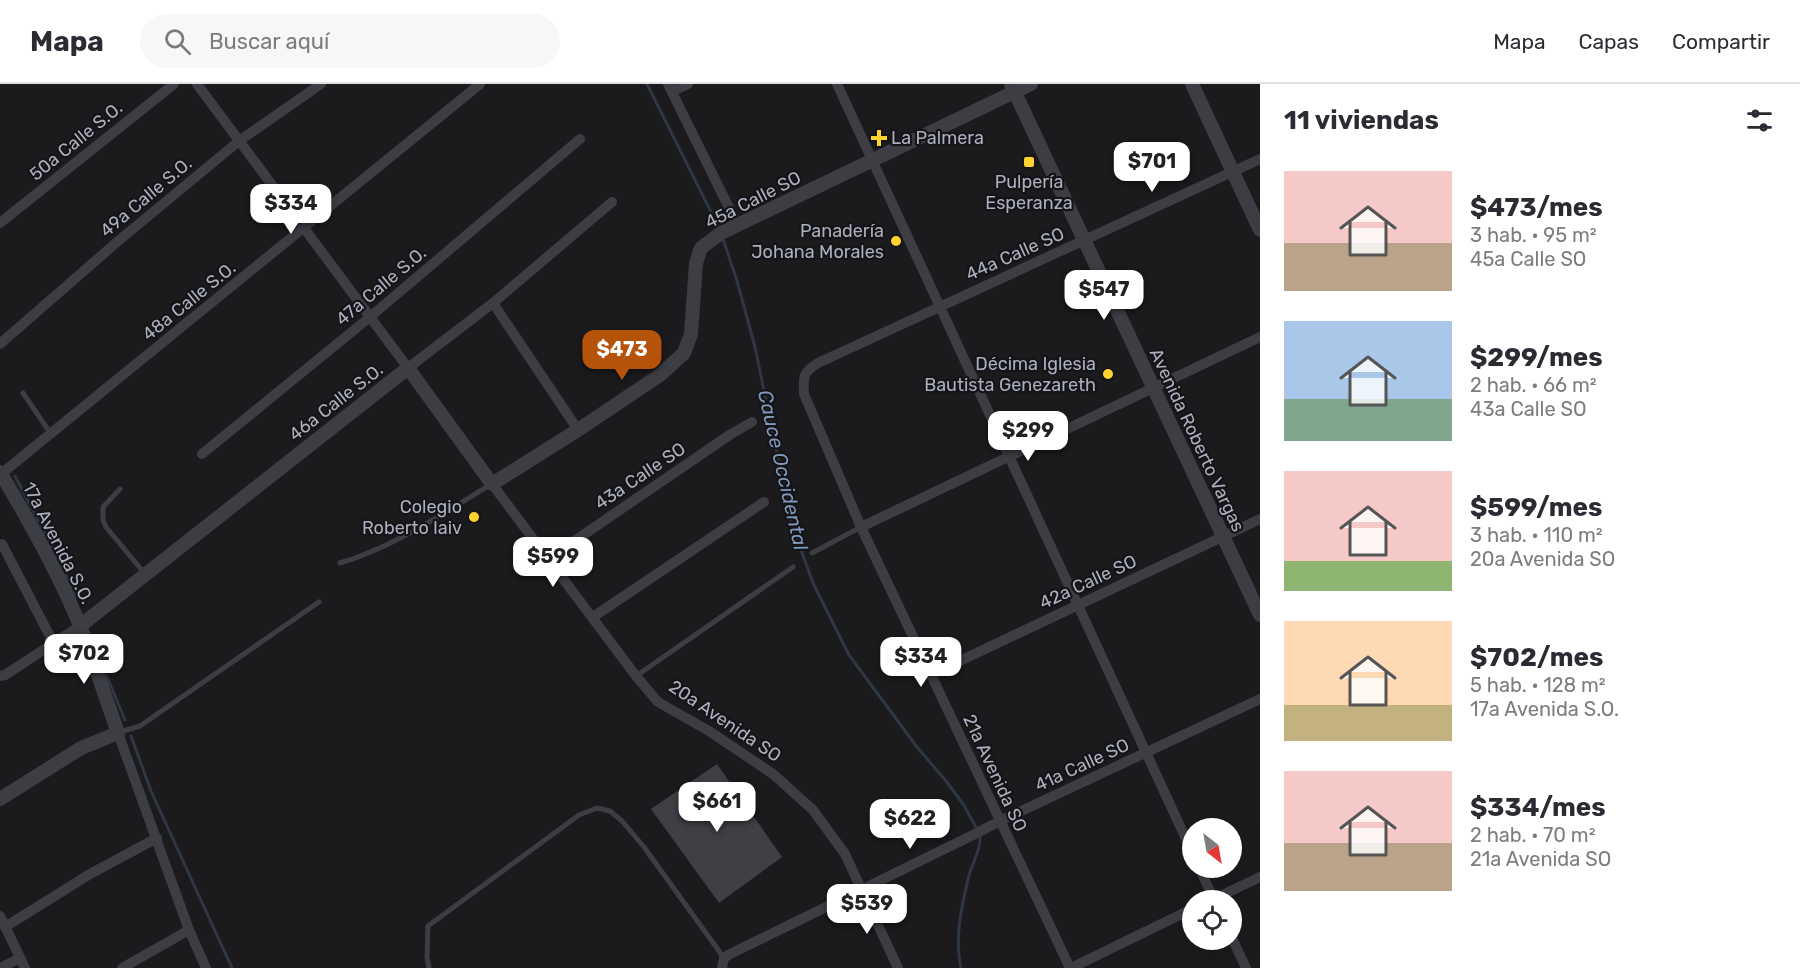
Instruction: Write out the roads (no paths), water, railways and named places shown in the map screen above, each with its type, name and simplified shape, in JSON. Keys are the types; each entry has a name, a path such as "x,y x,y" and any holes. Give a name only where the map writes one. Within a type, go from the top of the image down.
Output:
{"street":[{"name":"50a Calle S.O.","path":"0,223 174,84"},
{"path":"197,84 408,368"},
{"name":"49a Calle S.O.","path":"0,344 117,242 239,141 321,84"},
{"name":"48a Calle S.O.","path":"1,473 480,84"},
{"path":"688,84 670,88 738,226"},
{"path":"837,84 1182,830"},
{"name":"45a Calle SO","path":"492,484 660,375 684,353 691,334 696,263 701,248 722,233 872,161 1013,88 1032,84"},
{"path":"1192,84 1260,230"},
{"name":"Avenida Roberto Vargas","path":"1013,88 1260,615"},
{"name":"47a Calle S.O.","path":"202,454 370,317 580,139"},
{"name":"44a Calle SO","path":"804,394 803,380 807,370 818,363 1260,159"},
{"name":"46a Calle S.O.","path":"80,626 493,303 612,202"},
{"path":"493,303 578,430"},
{"path":"861,527 1260,337"},
{"name":"20a Avenida SO","path":"408,368 548,559 658,702 708,731 773,774 813,810 845,854 898,968"},
{"name":"21a Avenida SO","path":"804,394 861,527 1070,968"},
{"name":"43a Calle SO","path":"548,559 752,422"},
{"name":"17a Avenida S.O.","path":"1,473 31,524 80,626 118,733"},
{"path":"592,617 764,502"},
{"name":"42a Calle SO","path":"930,675 1260,519"},
{"path":"2,544 54,644"},
{"path":"0,676 5,675 80,626"},
{"name":"41a Calle SO","path":"723,963 1000,821 1260,699"},
{"path":"0,799 81,748 118,733 189,930 206,968"},
{"path":"5,927 90,874 157,838"},
{"path":"1233,890 1260,877"},
{"path":"1070,968 1182,914"},
{"path":"0,916 22,963 0,968"},
{"path":"122,968 189,930"},
{"path":"1238,950 1246,968"}],"lane":[{"path":"23,393 51,434"},
{"path":"340,562 366,555 390,544 492,484"},
{"path":"120,489 103,507 103,520 106,527 146,575"},
{"path":"813,553 861,527"},
{"path":"636,676 793,567"},
{"path":"118,733 140,726 319,602"},
{"path":"429,968 428,926 579,815 597,808 610,811 622,821 644,847 723,963"}],"waterway":[{"name":"Cauce Occidental","path":"647,84 720,230"},
{"name":"Cauce Occidental","path":"722,236 755,347 791,522 813,583 849,655 917,747 963,804 977,829"},
{"path":"15,476 75,596"},
{"path":"103,667 125,720"},
{"path":"131,736 151,791 232,968"},
{"name":"Cauce Occidental","path":"961,968 958,945 960,922 980,835"}],"place":[{"name":"La Palmera","path":"879,138"},
{"name":"Pulpería Esperanza","path":"1029,162"},
{"name":"Panadería Johana Morales","path":"896,241"},
{"name":"Décima Iglesia Bautista Genezareth","path":"1108,374"},
{"name":"Colegio Roberto laiv","path":"474,517"}]}
